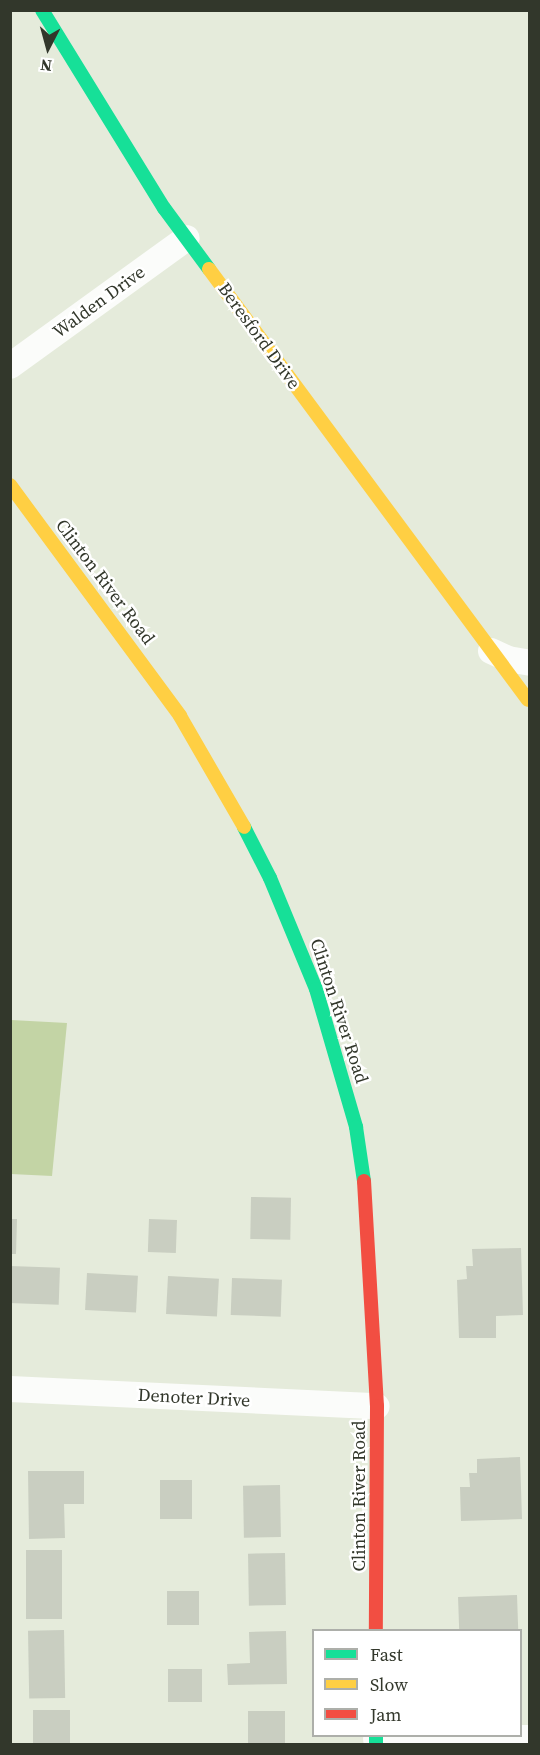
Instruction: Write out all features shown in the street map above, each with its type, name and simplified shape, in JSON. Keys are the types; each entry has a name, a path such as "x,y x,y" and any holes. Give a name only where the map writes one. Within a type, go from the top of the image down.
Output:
{"street":[{"name":"Beresford Drive","path":"42,10 164,208 490,651 529,697"},
{"name":"Walden Drive","path":"10,366 186,238"},
{"name":"Clinton River Road","path":"10,486 180,716 234,807 270,878 316,989 356,1127 367,1198 377,1406 376,1629"},
{"path":"490,651 508,659 530,663"},
{"name":"Denoter Drive","path":"10,1389 377,1406"},
{"path":"376,1740 530,1738"}],"green space":[{"path":"11,1020 67,1023 52,1176 11,1174"}],"building":[{"path":"251,1197 291,1198 290,1240 250,1239"},
{"path":"10,1219 17,1219 16,1254 10,1254"},
{"path":"149,1219 177,1220 176,1253 148,1252"},
{"path":"521,1248 523,1315 496,1316 496,1338 459,1338 457,1280 467,1279 466,1266 473,1266 472,1249"},
{"path":"10,1266 60,1268 59,1305 10,1303"},
{"path":"87,1273 138,1276 136,1313 85,1310"},
{"path":"168,1276 219,1279 217,1317 166,1314"},
{"path":"232,1278 282,1280 281,1317 231,1315"},
{"path":"520,1457 522,1519 461,1521 460,1487 470,1487 469,1473 477,1473 477,1459"},
{"path":"28,1471 84,1471 84,1504 64,1504 65,1538 29,1539"},
{"path":"160,1480 192,1480 192,1519 160,1519"},
{"path":"280,1485 281,1537 244,1538 243,1486"},
{"path":"26,1550 62,1550 62,1619 26,1619"},
{"path":"285,1553 286,1605 249,1606 248,1554"},
{"path":"167,1591 199,1591 199,1625 167,1625"},
{"path":"517,1595 518,1629 459,1629 458,1597"},
{"path":"64,1630 65,1698 29,1699 28,1631"},
{"path":"286,1631 287,1684 228,1685 227,1664 250,1663 249,1632"},
{"path":"168,1669 202,1669 202,1702 168,1702"},
{"path":"33,1710 70,1710 70,1744 33,1744"},
{"path":"248,1711 285,1711 285,1744 248,1744"}],"traffic: fast":[{"path":"42,10 164,208 209,269"},
{"path":"244,827 270,878 316,989 356,1127 364,1181"},
{"path":"376,1737 376,1744"}],"traffic: slow":[{"path":"209,269 528,700"},
{"path":"10,485 180,716 244,827"}],"traffic: jam":[{"path":"364,1181 377,1406 376,1629"}]}
